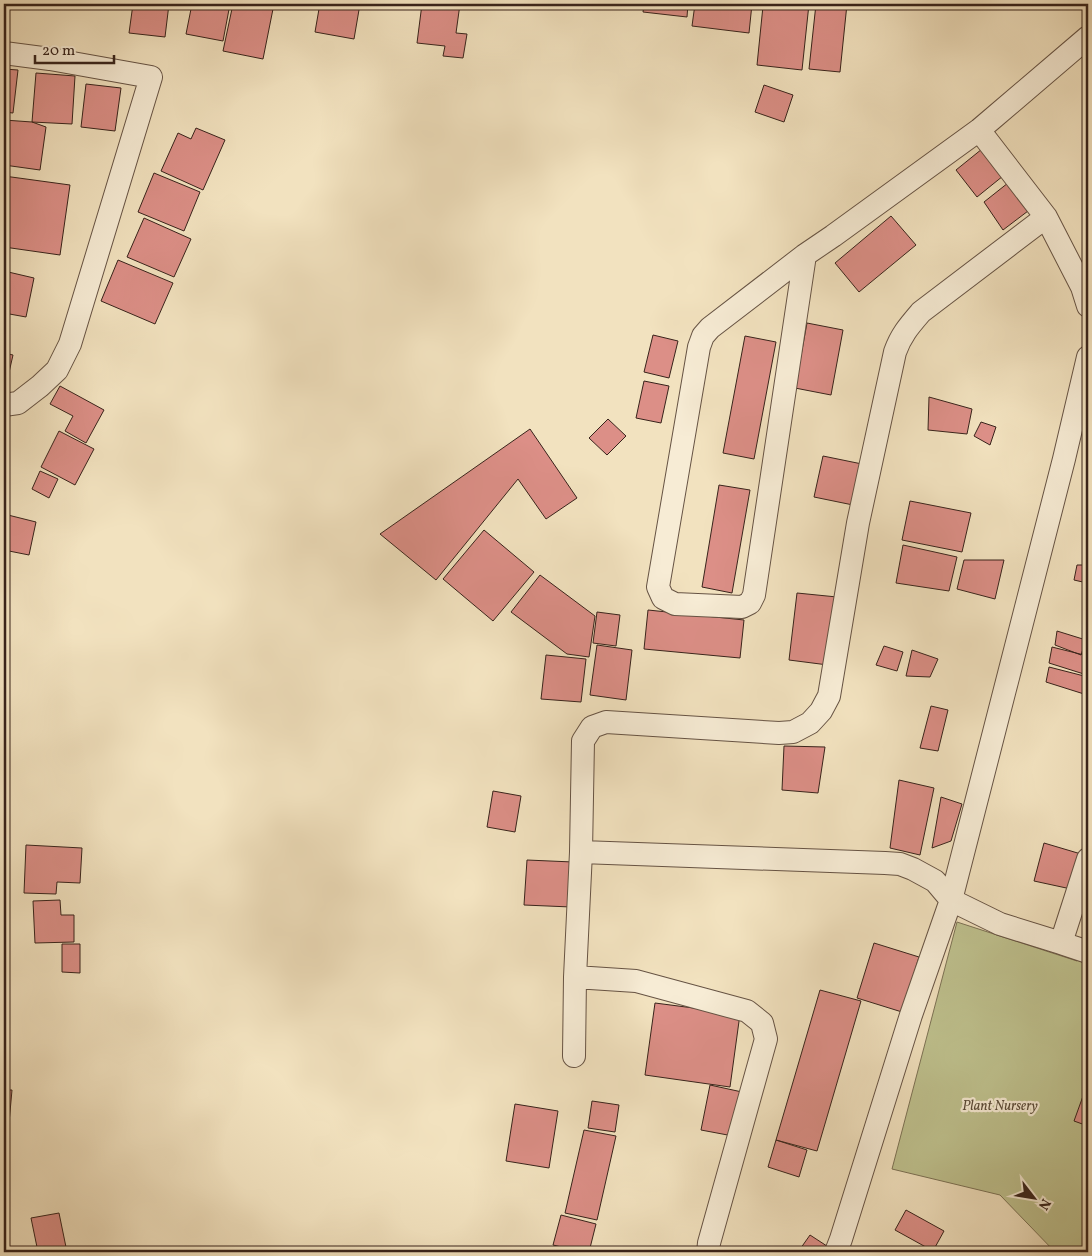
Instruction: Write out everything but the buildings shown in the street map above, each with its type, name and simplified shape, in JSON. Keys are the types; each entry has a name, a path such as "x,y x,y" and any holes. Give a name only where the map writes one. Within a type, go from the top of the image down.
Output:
{"street":[{"path":"805,254 754,595 750,603 742,607 675,604 663,598 658,587 699,346 703,336 710,328 805,254 833,236 979,130 1088,37"},
{"path":"4,53 151,77 70,344 57,370 40,386 18,403 4,405"},
{"path":"979,130 1046,218 1082,287 1088,306"},
{"path":"574,1056 583,742 592,727 606,722 779,733 793,732 810,723 822,711 829,696 858,523 894,352 899,340 921,312 1046,218"},
{"path":"836,1252 842,1239 911,1014 951,900 1064,459 1088,357"},
{"path":"581,852 900,864 935,881 951,900 1000,924 1088,952"},
{"path":"1061,943 1088,859"},
{"path":"575,977 636,982 747,1011 762,1023 766,1039 708,1252"}],"green space":[{"name":"Plant Nursery","path":"957,922 1077,961 1088,925 1088,1252 1055,1252 1000,1195 892,1169"}]}
